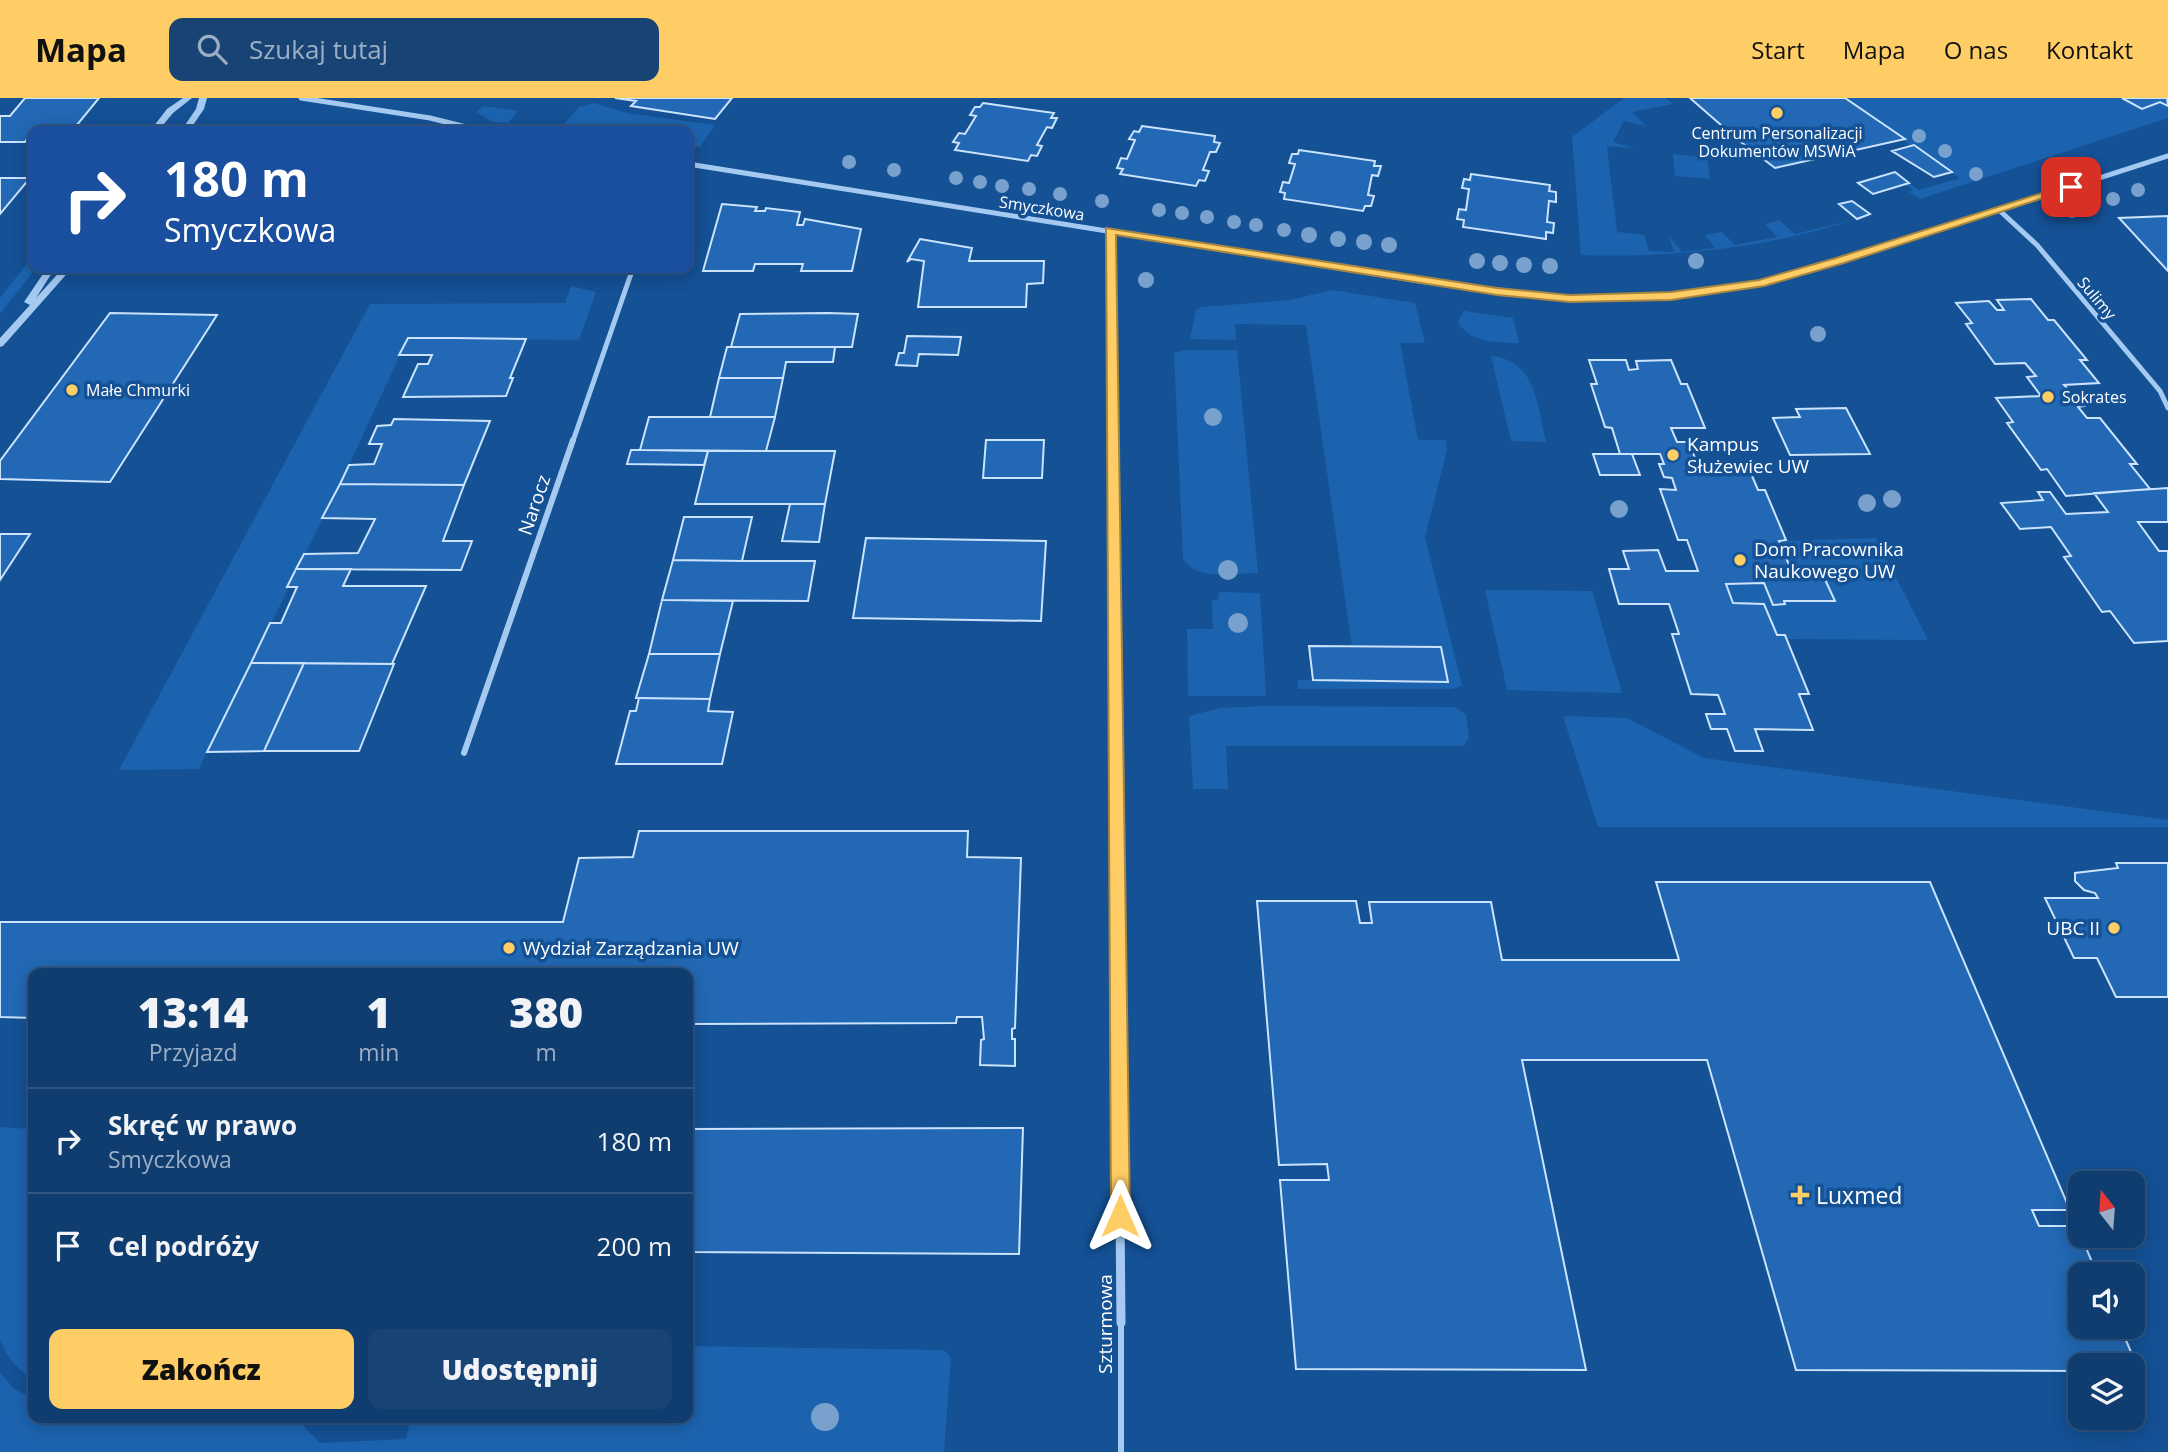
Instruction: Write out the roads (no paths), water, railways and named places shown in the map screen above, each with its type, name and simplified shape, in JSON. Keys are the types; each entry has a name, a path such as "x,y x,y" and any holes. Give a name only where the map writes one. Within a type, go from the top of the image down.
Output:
{"street":[{"path":"158,126 170,111 188,98"},
{"path":"188,126 200,109 203,98"},
{"path":"302,98 430,118 462,126"},
{"name":"Smyczkowa","path":"693,165 1497,291 1570,298 1626,298 1671,296 1759,284 2168,156"},
{"name":"Sulimy","path":"1999,210 2037,244 2160,391 2168,408"},
{"name":"Szturmowa","path":"1110,231 1121,1323"},
{"path":"16,323 48,273"},
{"path":"0,343 63,273"},
{"name":"Narocz","path":"464,753 631,273"}],"lane":[{"name":"Szturmowa","path":"1121,1323 1121,1452"}],"place":[{"name":"Centrum Personalizacji Dokumentów MSWiA","path":"1777,113"},
{"name":"Małe Chmurki","path":"72,390"},
{"name":"Sokrates","path":"2048,397"},
{"name":"Kampus Służewiec UW","path":"1673,455"},
{"name":"Dom Pracownika Naukowego UW","path":"1740,560"},
{"name":"UBC II","path":"2114,928"},
{"name":"Wydział Zarządzania UW","path":"509,948"},
{"name":"Luxmed","path":"1800,1195"}]}
